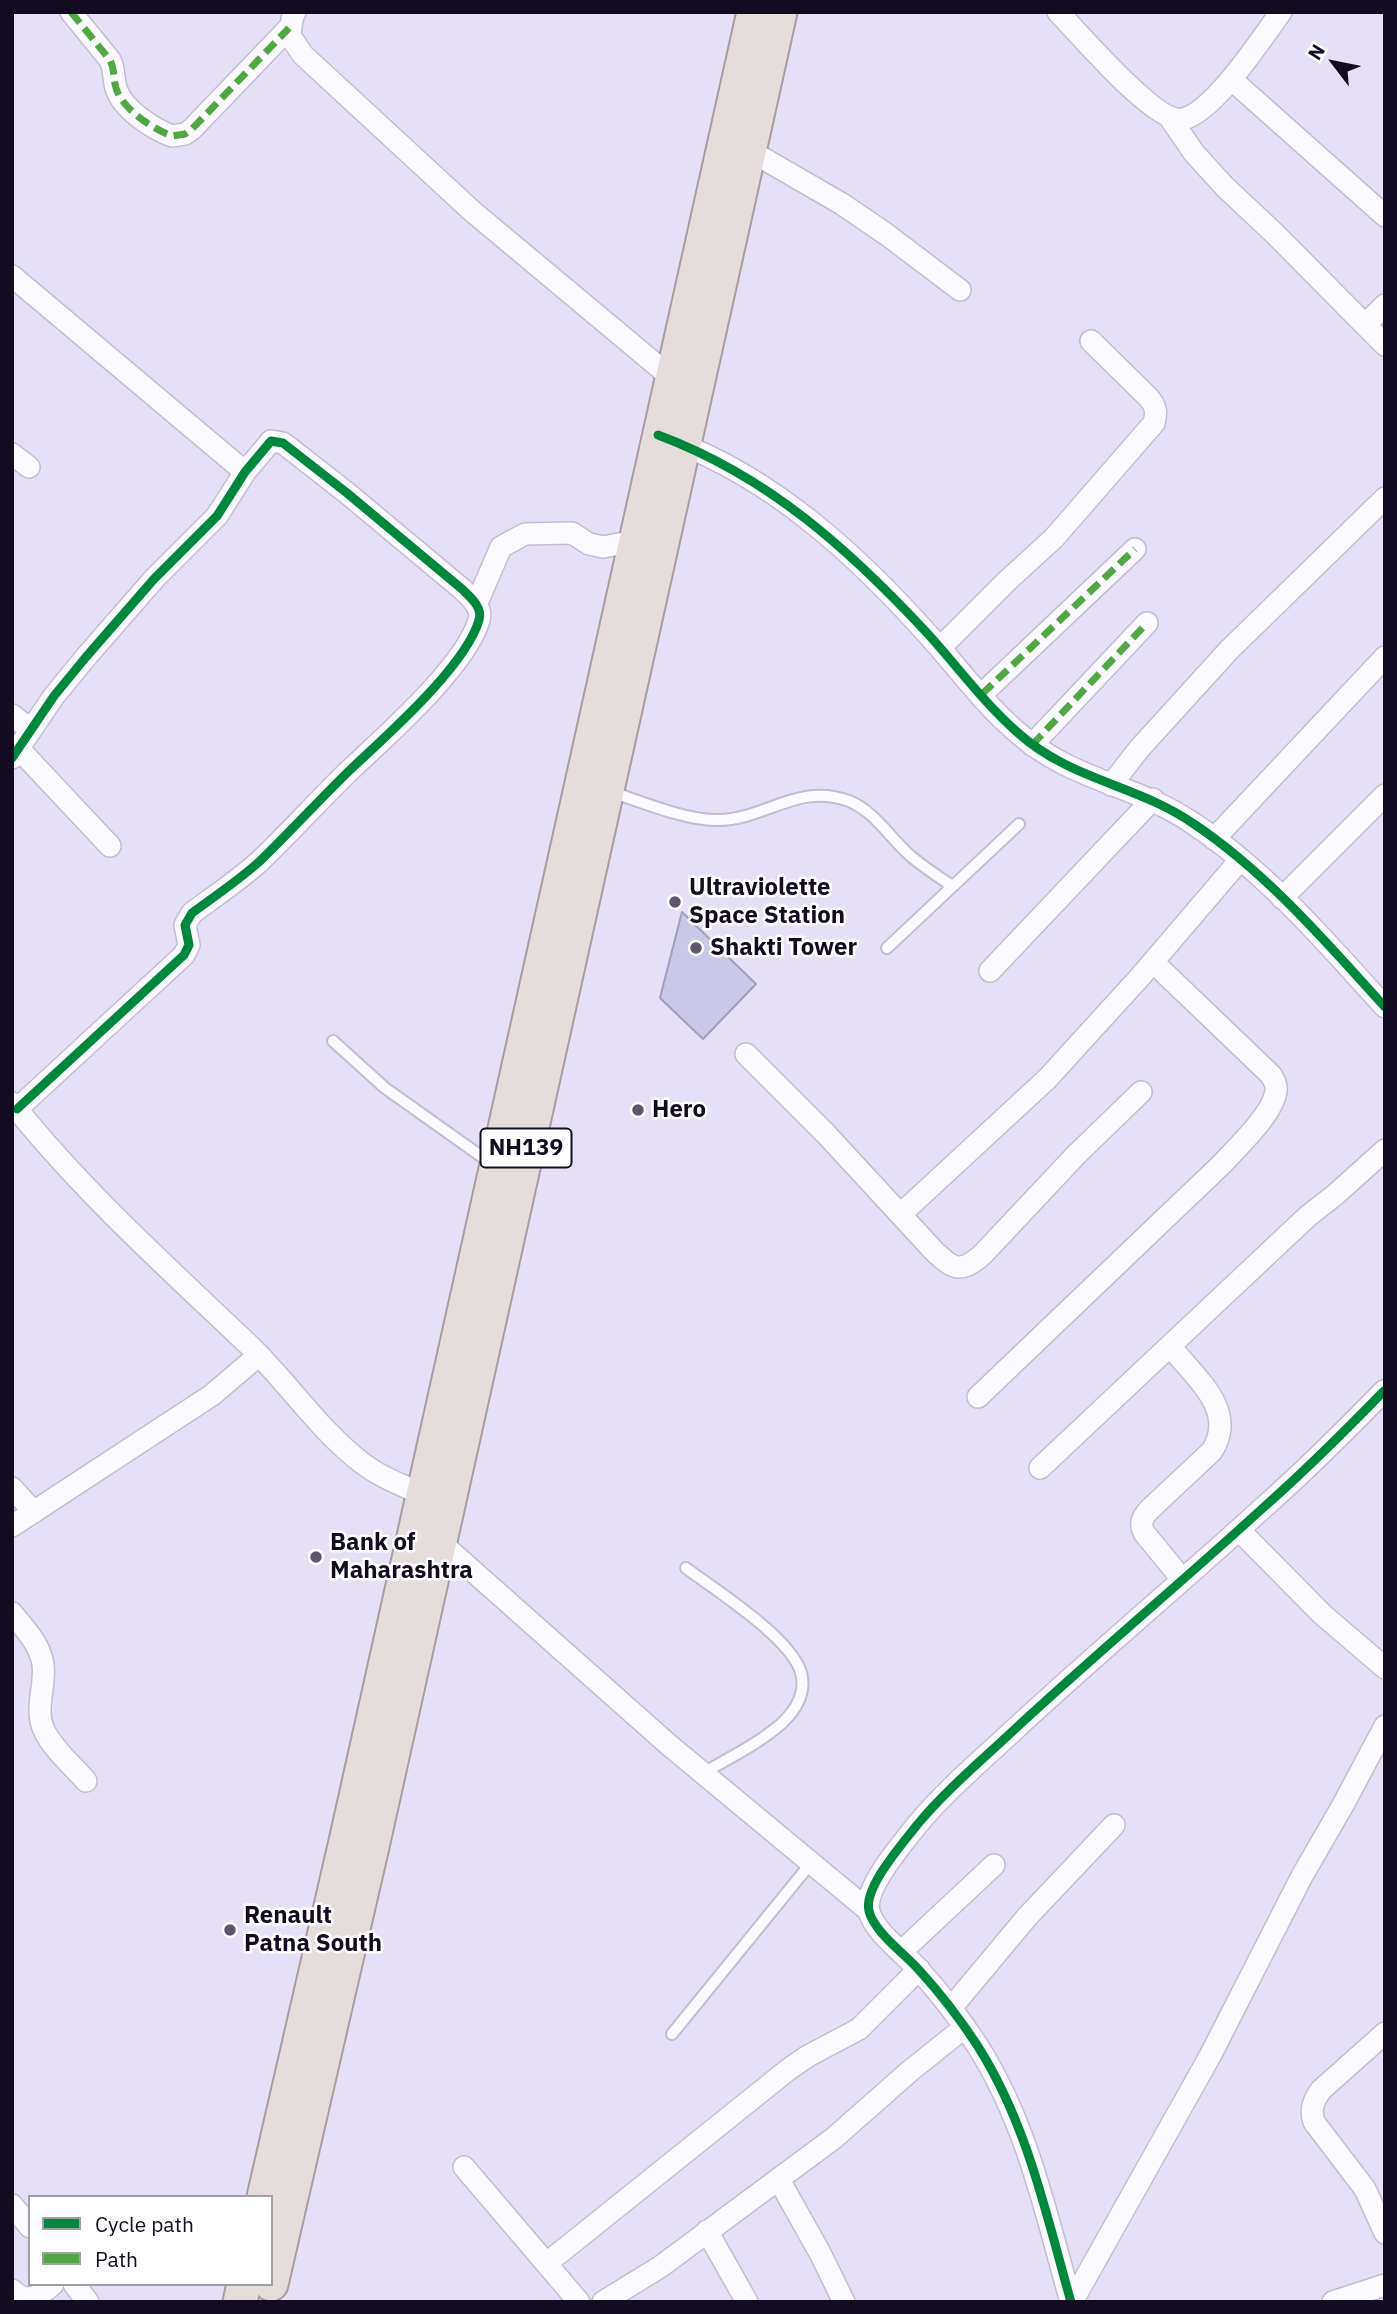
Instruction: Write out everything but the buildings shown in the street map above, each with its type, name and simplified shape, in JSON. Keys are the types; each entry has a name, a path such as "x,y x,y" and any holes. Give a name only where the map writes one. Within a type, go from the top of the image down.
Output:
{"highway":[{"name":"NH139","path":"508,1172 606,790 671,440 737,143 754,12"},
{"name":"NH139","path":"273,2272 305,2080 508,1172 635,541 671,440 672,378 737,143 780,12"},
{"name":"NH139","path":"265,2195 305,2080 439,1541 435,1499"}],"street":[{"path":"71,12 110,60 116,89 121,98 139,115 172,136 185,134 192,129 292,20"},
{"path":"1058,12 1136,92 1170,118 1194,153 1224,187 1385,345"},
{"path":"1170,118 1183,119 1199,111 1231,79 1281,12"},
{"path":"292,20 290,36 303,55 472,211 672,378"},
{"path":"1231,79 1385,216"},
{"path":"737,143 842,204 960,290"},
{"path":"12,276 245,472"},
{"path":"1365,325 1385,305"},
{"path":"940,648 1007,580 1054,538 1154,423 1155,406 1149,398 1091,341"},
{"path":"671,440 710,456 795,509 884,587 1016,732 1032,745 1075,771 1153,799 1195,824 1214,839 1282,898 1385,1007"},
{"path":"110,846 16,754 54,695 153,579 217,516 245,472 271,441 283,443 461,589 476,605 480,613 479,620 467,643 433,688 260,860 192,913 185,925 189,945 184,956 15,1106 82,1181 145,1246 260,1355 352,1455 380,1475 435,1499"},
{"path":"1111,785 1139,749 1229,650 1385,498"},
{"path":"476,605 501,547 525,534 572,533 589,544 603,547 635,541"},
{"path":"982,694 1135,549"},
{"path":"1032,745 1147,623"},
{"path":"1214,839 1385,657"},
{"path":"12,715 31,730"},
{"path":"1282,898 1385,795"},
{"path":"990,971 1153,799"},
{"path":"902,1213 1047,1079 1153,962 1240,860"},
{"path":"978,1397 1223,1163 1255,1127 1276,1093 1276,1083 1271,1075 1153,962"},
{"path":"746,1054 902,1213 944,1261 953,1267 962,1268 971,1265 1076,1155 1141,1092"},
{"path":"1040,1468 1308,1216 1385,1150"},
{"path":"1171,1347 1216,1404 1221,1416 1219,1441 1212,1451 1149,1510 1141,1526 1144,1534 1182,1579"},
{"path":"12,1526 212,1395 260,1355"},
{"path":"868,1910 874,1884 928,1814 1100,1650 1239,1530 1333,1444 1384,1391"},
{"path":"12,1488 34,1512"},
{"path":"1239,1530 1323,1615 1385,1668"},
{"path":"439,1541 703,1773 868,1910 876,1924 919,1969 965,2027 999,2083 1017,2122 1034,2169 1071,2302"},
{"path":"12,1612 31,1636 43,1665 40,1705 44,1731 86,1781"},
{"path":"1071,2302 1210,2056 1296,1888 1385,1726"},
{"path":"951,2008 1027,1917 1114,1825"},
{"path":"901,1952 994,1865"},
{"path":"547,2263 789,2069 859,2029 919,1969"},
{"path":"603,2302 660,2267 779,2180 834,2138 965,2027"},
{"path":"1385,2033 1321,2090 1315,2098 1311,2114 1314,2122 1365,2189 1385,2233"},
{"path":"464,2167 579,2302"},
{"path":"779,2180 844,2302"},
{"path":"12,2205 28,2225"},
{"path":"707,2231 747,2302"},
{"path":"1333,2302 1385,2285"},
{"path":"12,2290 27,2299 36,2298 51,2286"},
{"path":"76,2286 88,2302"}],"lane":[{"path":"606,790 694,817 718,821 789,799 808,796 828,796 849,801 864,810 912,857 952,886"},
{"path":"887,948 1019,824"},
{"path":"333,1041 385,1088 476,1155 508,1172"},
{"path":"686,1568 779,1640 795,1659 802,1675 803,1691 796,1707 782,1723 761,1739 703,1773"},
{"path":"672,2034 811,1863"}],"marked path":[{"path":"71,12 110,60 119,96 131,111 172,136 185,134 192,129 289,28"},
{"path":"982,694 1135,549"},
{"path":"1032,745 1147,623"}],"cycle path":[{"path":"658,435 735,471 805,518 837,544 928,634 1005,721 1038,748 1081,772 1172,811 1221,843 1271,886 1385,1007"},
{"path":"12,758 54,696 154,579 217,516 245,472 271,441 283,443 347,493 462,589 479,611 479,620 471,638 442,679 423,700 260,861 192,913 185,925 189,945 184,955 17,1109"},
{"path":"1071,2302 1033,2170 1009,2106 977,2045 942,1997 877,1927 869,1911 872,1890 903,1843 952,1787 1280,1493 1384,1391"}],"place":[{"name":"Ultraviolette Space Station","path":"675,902"},
{"name":"Shakti Tower","path":"696,948"},
{"name":"Hero","path":"638,1110"},
{"name":"Bank of Maharashtra","path":"316,1557"},
{"name":"Renault Patna South","path":"230,1930"}]}
